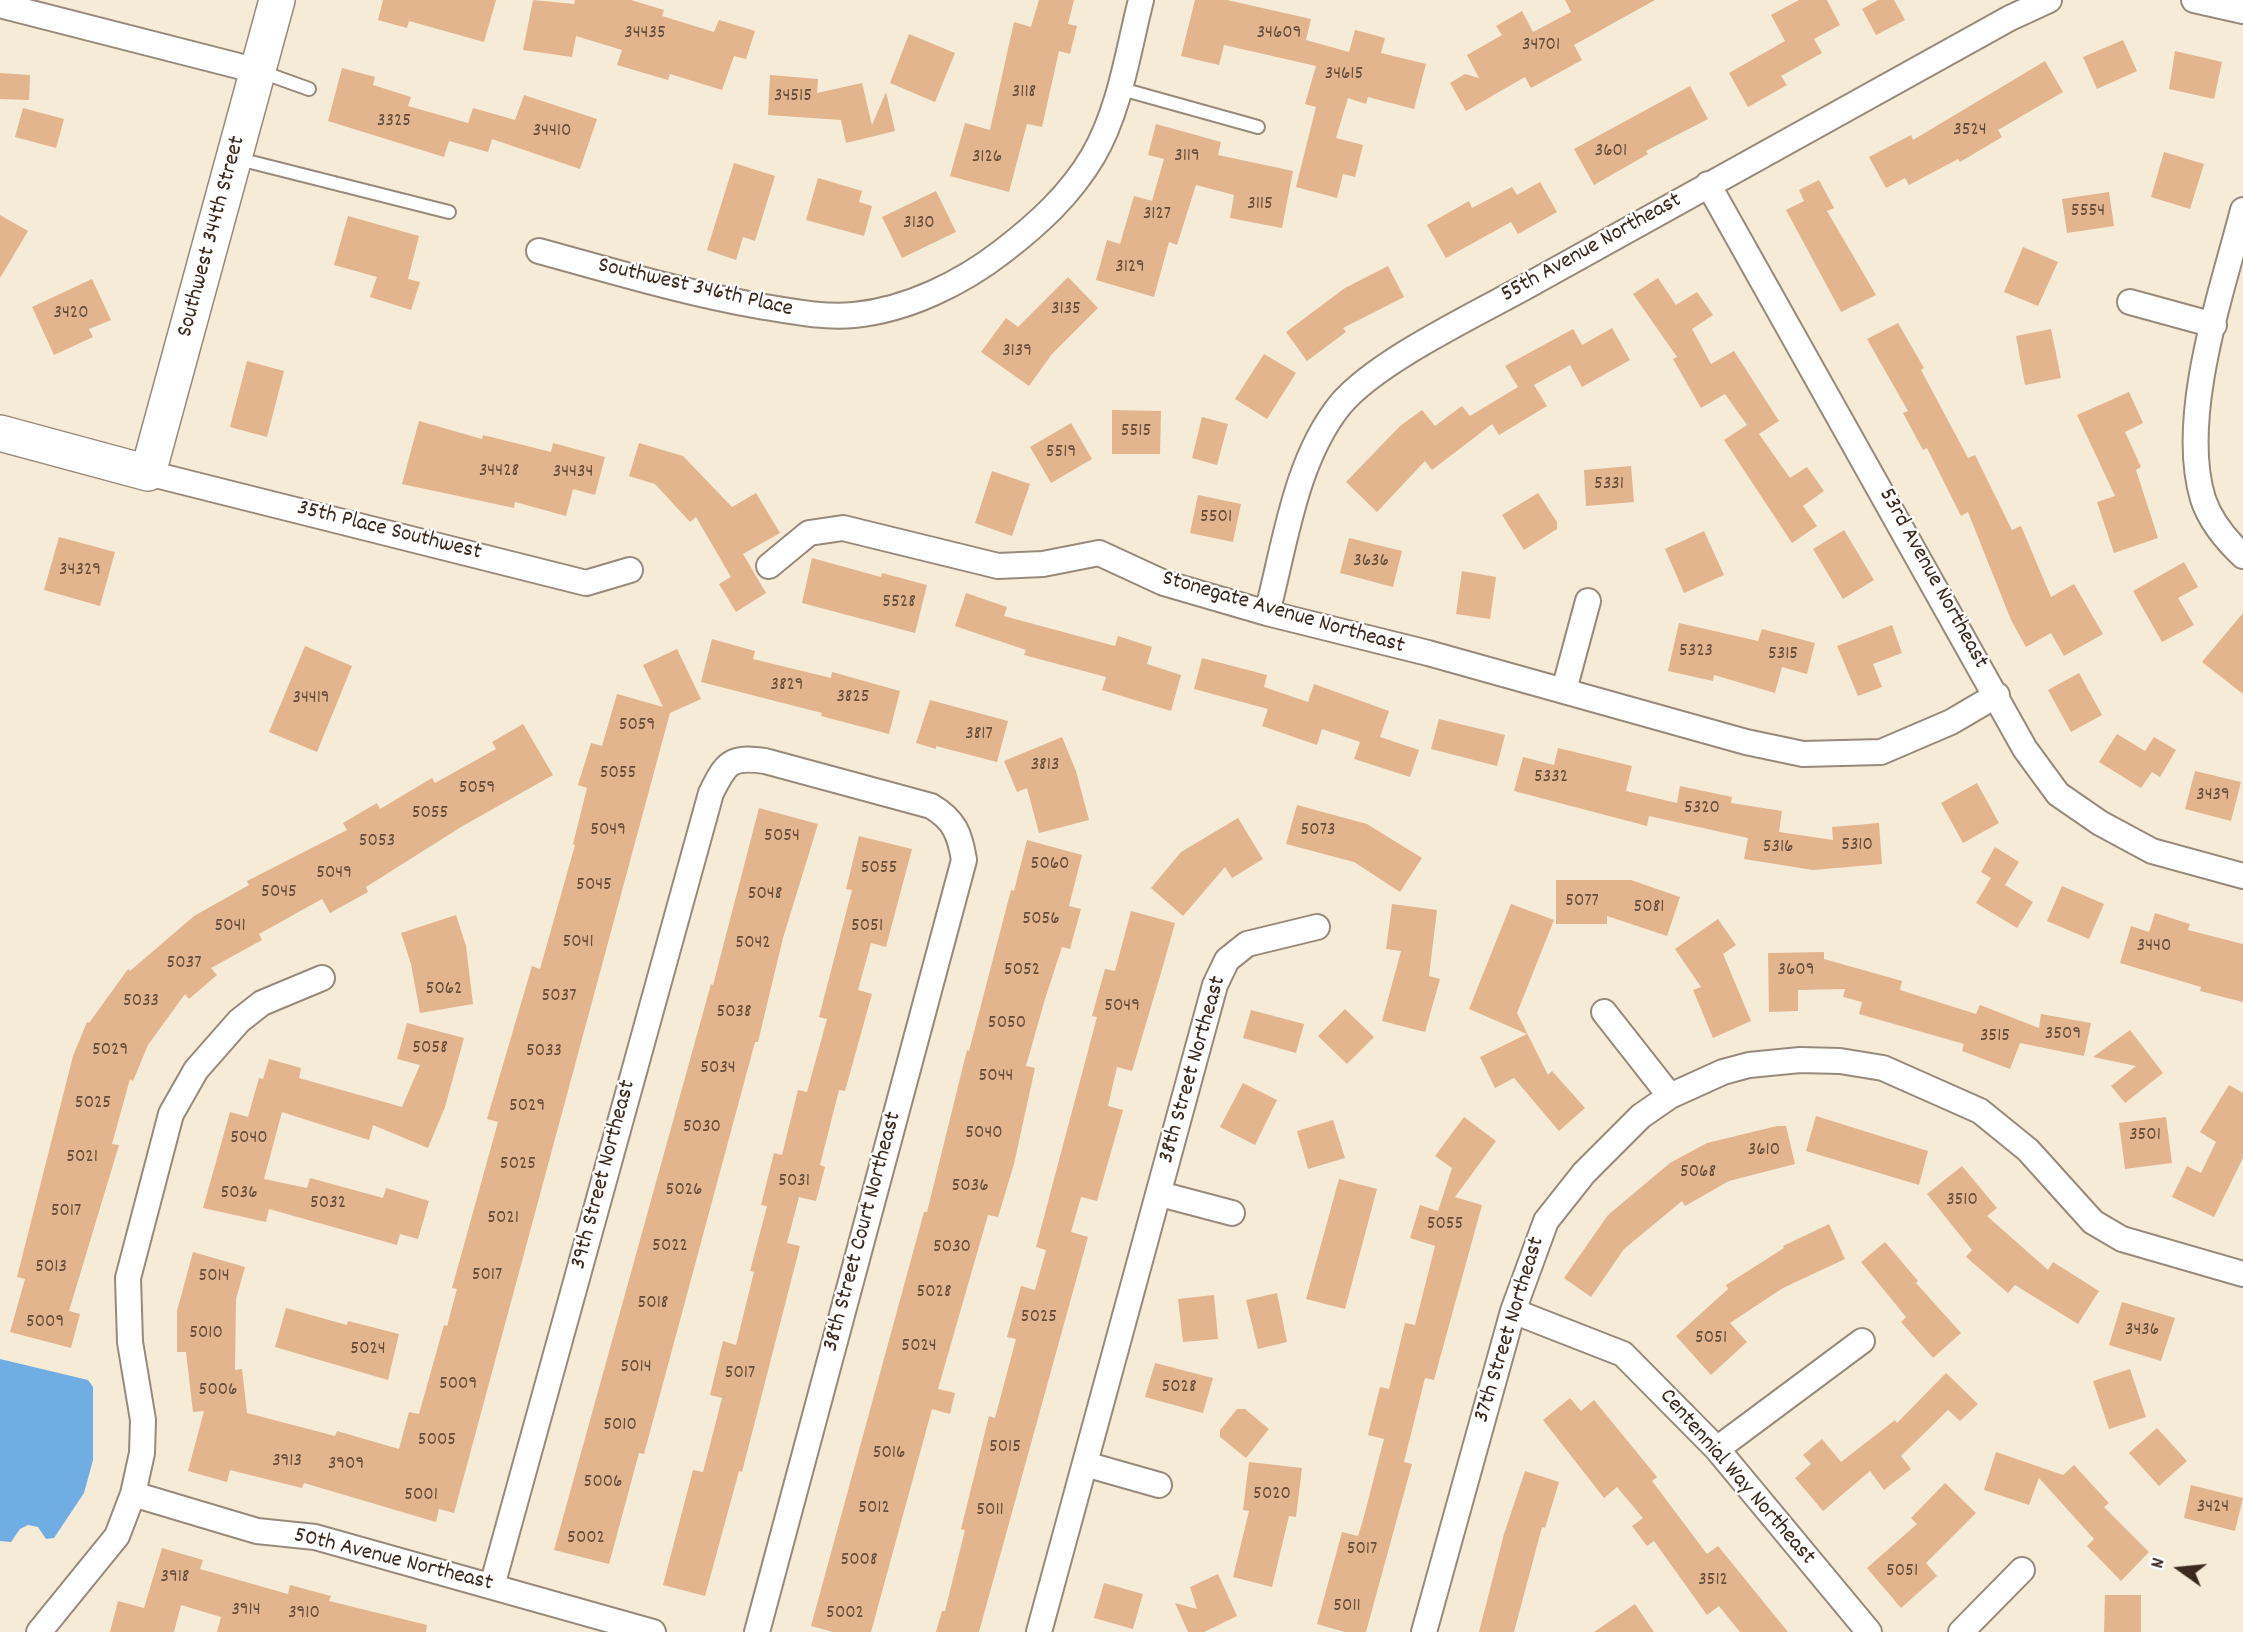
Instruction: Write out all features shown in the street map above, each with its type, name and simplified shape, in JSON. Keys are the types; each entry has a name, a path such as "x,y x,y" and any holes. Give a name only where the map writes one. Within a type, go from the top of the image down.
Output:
{"street":[{"name":"Southwest 344th Street","path":"148,473 277,0"},
{"name":"Southwest 346th Place","path":"539,251 676,289 799,313 854,315 889,307 975,274 1039,224 1069,191 1093,156 1110,118 1142,0"},
{"name":"55th Avenue Northeast","path":"1267,613 1309,455 1341,403 1360,386 1411,351 1709,184 2010,18 2049,0"},
{"path":"2194,0 2243,11"},
{"path":"0,5 258,71"},
{"name":"53rd Avenue Northeast","path":"1709,184 2025,749 2058,794 2100,823 2152,851 2243,876"},
{"path":"2243,210 2214,325 2197,408 2196,465 2204,501 2220,531 2243,556"},
{"path":"2130,302 2214,325"},
{"path":"0,433 148,473"},
{"name":"35th Place Southwest","path":"148,473 586,583 630,570"},
{"name":"Stonegate Avenue Northeast","path":"769,566 809,533 843,528 998,566 1043,564 1100,553 1164,583 1267,613 1564,690 1746,742 1803,754 1826,756 1881,752 1951,722 1997,695"},
{"path":"1564,690 1588,601"},
{"name":"39th Street Northeast","path":"492,1586 711,793 724,767 743,758 765,761 911,799 944,814 959,832"},
{"name":"38th Street Court Northeast","path":"757,1632 964,860 959,832"},
{"name":"38th Street Northeast","path":"1039,1632 1160,1194 1214,985 1227,960 1247,944 1317,927"},
{"path":"39,1632 117,1536 133,1494 142,1453 144,1420 130,1342 128,1278 171,1114 196,1070 239,1021 261,1003 322,978"},
{"path":"1604,1012 1670,1096"},
{"name":"37th Street Northeast","path":"1424,1632 1513,1311 1546,1222 1559,1201 1641,1116 1670,1096 1723,1072 1749,1065 1800,1060 1840,1061 1883,1068 1980,1111 2028,1150 2093,1222 2122,1240 2243,1274"},
{"name":"38th Street Northeast","path":"1160,1194 1232,1213"},
{"name":"Centennial Way Northeast","path":"1513,1311 1623,1354 1717,1449 1868,1632"},
{"path":"1717,1449 1862,1341"},
{"path":"1085,1464 1160,1485"},
{"name":"50th Avenue Northeast","path":"133,1494 257,1531 315,1537 653,1632"},
{"path":"1961,1632 2022,1570"}],"lane":[{"path":"258,71 309,89"},
{"path":"1118,88 1258,127"},
{"path":"235,158 449,212"}],"water":[{"path":"0,1359 88,1380 93,1387 93,1460 84,1493 54,1538 46,1539 38,1527 28,1525 20,1529 11,1542 0,1541"}],"building":[{"path":"383,0 496,0 484,42 409,21 407,28 378,20"},
{"path":"533,0 574,4 575,0 631,0 664,10 662,16 714,32 719,20 755,31 746,59 734,56 722,90 670,74 668,80 617,65 622,50 576,36 572,57 523,50"},
{"path":"1039,0 1074,0 1068,24 1077,26 1070,54 1059,51 1042,127 1027,124 1009,192 950,176 965,123 990,130 1014,22 1031,27"},
{"path":"1195,0 1227,0 1311,19 1306,40 1349,52 1355,30 1385,38 1381,53 1426,64 1414,109 1368,97 1366,104 1348,98 1336,138 1363,145 1355,177 1343,174 1337,198 1296,187 1316,107 1305,104 1316,66 1224,45 1219,65 1181,56"},
{"path":"1565,0 1655,0 1574,45 1582,60 1531,88 1525,77 1466,111 1450,83 1465,74 1479,78 1467,55 1502,35 1496,26 1522,11 1533,32 1571,12"},
{"path":"1799,0 1827,0 1840,25 1814,39 1822,53 1781,76 1787,85 1748,107 1729,73 1785,41 1771,15"},
{"path":"1878,0 1894,0 1905,20 1876,35 1862,9"},
{"path":"909,34 955,53 935,102 890,83"},
{"path":"2123,40 2137,71 2097,89 2083,57"},
{"path":"2175,51 2222,62 2214,99 2169,89"},
{"path":"2045,61 2063,92 1998,130 2002,137 1960,162 1958,159 1909,185 1905,178 1886,188 1869,157 1911,135 1913,140"},
{"path":"342,68 375,77 373,85 411,97 408,106 468,123 473,108 515,120 524,95 597,119 580,169 492,139 488,152 449,141 444,157 328,121"},
{"path":"0,73 30,75 29,100 0,99"},
{"path":"770,75 818,79 817,93 862,83 872,125 886,92 895,131 846,143 841,120 768,115"},
{"path":"1690,86 1708,119 1646,151 1648,154 1594,185 1574,149"},
{"path":"23,108 64,119 56,148 15,137"},
{"path":"1156,124 1221,142 1218,155 1293,171 1282,228 1230,218 1234,195 1196,185 1177,245 1169,242 1154,297 1096,280 1107,240 1120,244 1134,196 1152,201 1164,159 1148,155"},
{"path":"2164,152 2204,164 2190,209 2151,197"},
{"path":"734,163 775,176 755,241 743,237 736,260 707,250"},
{"path":"818,178 862,191 859,202 872,206 864,236 806,220"},
{"path":"1819,180 1834,208 1827,211 1876,295 1841,312 1786,210 1804,201 1799,190"},
{"path":"1540,182 1557,212 1518,234 1511,222 1446,258 1427,225 1469,201 1472,208 1512,187 1517,195"},
{"path":"936,191 956,232 902,258 882,217"},
{"path":"2109,192 2114,226 2067,233 2062,199"},
{"path":"0,215 28,231 0,278"},
{"path":"348,216 419,236 408,279 420,282 411,310 370,297 377,277 334,265"},
{"path":"2023,247 2058,262 2038,306 2004,292"},
{"path":"1388,266 1404,297 1343,328 1346,332 1307,361 1286,332 1345,288"},
{"path":"1068,277 1098,308 1052,354 1029,386 981,352 1006,318 1018,327"},
{"path":"1658,278 1676,305 1697,292 1713,315 1692,329 1711,364 1734,351 1779,421 1759,434 1790,478 1807,467 1824,491 1803,506 1817,526 1792,543 1724,440 1747,425 1725,394 1701,408 1673,359 1677,357 1633,294"},
{"path":"92,279 111,320 89,329 93,337 54,355 32,307"},
{"path":"1898,323 1924,368 1921,370 1968,458 1975,455 2012,530 2021,526 2051,597 2074,584 2103,634 2064,656 2051,633 2026,647 2011,620 1968,512 1961,516 1927,448 1923,450 1903,413 1908,411 1867,339"},
{"path":"1612,328 1630,360 1582,387 1570,365 1534,385 1547,406 1499,435 1492,424 1432,470 1425,461 1377,512 1346,482 1400,426 1422,410 1435,426 1462,406 1470,416 1518,387 1505,366 1573,329 1582,345"},
{"path":"2051,329 2061,378 2025,385 2016,336"},
{"path":"1264,354 1296,373 1267,419 1235,399"},
{"path":"247,361 284,371 267,437 230,427"},
{"path":"2129,392 2143,423 2125,432 2141,467 2136,470 2158,538 2114,553 2097,502 2115,496 2077,415"},
{"path":"1112,410 1161,411 1160,454 1112,454"},
{"path":"1202,417 1228,424 1217,465 1192,458"},
{"path":"419,421 482,439 483,435 551,452 553,443 605,457 595,495 573,489 566,516 515,502 514,508 402,484"},
{"path":"1071,423 1092,459 1051,483 1030,447"},
{"path":"639,443 683,456 732,507 756,493 780,533 743,554 766,593 736,612 719,584 731,577 696,517 690,522 655,484 629,476"},
{"path":"1631,466 1634,502 1586,506 1584,470"},
{"path":"992,471 1030,484 1012,536 975,523"},
{"path":"1538,493 1557,522 1557,529 1524,550 1502,515"},
{"path":"1198,495 1241,504 1233,542 1190,533"},
{"path":"1844,530 1874,580 1843,599 1813,549"},
{"path":"1704,531 1724,575 1684,593 1665,549"},
{"path":"59,537 115,552 100,606 44,590"},
{"path":"1349,538 1402,551 1393,587 1340,573"},
{"path":"812,558 881,577 882,573 927,585 915,633 802,603"},
{"path":"2184,562 2198,587 2178,598 2194,625 2162,642 2133,591"},
{"path":"1462,571 1496,577 1490,619 1456,614"},
{"path":"966,593 1007,607 1004,616 1115,646 1118,636 1152,647 1147,664 1181,675 1171,711 1102,690 1106,677 1024,655 1026,650 955,626"},
{"path":"2243,613 2243,694 2202,662"},
{"path":"1679,623 1758,641 1762,629 1815,643 1807,674 1782,667 1775,693 1714,675 1713,681 1668,671"},
{"path":"1892,625 1902,653 1873,664 1882,687 1858,696 1837,646"},
{"path":"712,639 755,651 753,659 831,678 832,672 900,691 889,734 821,716 822,713 701,682"},
{"path":"305,646 352,666 317,752 269,732"},
{"path":"677,649 701,699 670,713 454,1513 439,1509 436,1522 304,1483 302,1488 230,1470 227,1482 188,1471 204,1411 193,1412 186,1352 177,1352 177,1311 193,1252 245,1267 236,1299 235,1370 242,1369 247,1413 335,1436 337,1431 399,1449 409,1412 419,1414 444,1325 447,1326 457,1289 452,1288 498,1122 487,1119 532,966 540,969 575,845 573,844 587,788 578,785 591,743 602,746 617,694 663,707 643,665"},
{"path":"1202,658 1267,675 1264,687 1308,702 1314,684 1389,711 1380,737 1419,750 1410,777 1354,759 1360,742 1322,729 1317,745 1262,726 1268,709 1194,689"},
{"path":"2079,673 2102,715 2071,732 2048,690"},
{"path":"930,700 1008,721 997,762 916,743"},
{"path":"1439,719 1505,735 1497,766 1431,749"},
{"path":"523,724 553,775 461,827 366,887 368,892 330,913 322,899 259,934 262,940 211,968 217,975 189,999 185,994 148,1045 133,1081 130,1079 112,1144 119,1145 69,1311 80,1314 71,1348 10,1332 25,1279 17,1277 73,1056 87,1022 89,1023 128,969 130,971 194,916 249,885 247,881 347,830 343,823 377,803 380,809 432,778 435,783 496,749 492,742"},
{"path":"2117,734 2145,751 2154,737 2176,750 2160,777 2152,772 2141,788 2099,762"},
{"path":"1062,737 1076,771 1089,820 1039,833 1027,788 1017,792 1004,761"},
{"path":"1558,748 1632,766 1626,791 1677,803 1680,786 1732,797 1731,803 1782,811 1779,832 1833,840 1832,827 1879,823 1882,864 1813,870 1744,859 1748,838 1649,816 1647,826 1514,791 1523,757 1554,765"},
{"path":"2195,771 2241,782 2231,821 2185,809"},
{"path":"1977,783 1999,823 1963,843 1941,803"},
{"path":"1297,805 1367,824 1422,858 1400,892 1354,862 1286,844"},
{"path":"759,808 818,824 783,938 758,1042 755,1042 644,1454 639,1453 609,1564 554,1550 711,984 713,985"},
{"path":"1238,818 1263,859 1232,878 1225,867 1183,916 1151,888 1181,852"},
{"path":"859,836 912,849 886,947 871,943 858,990 872,994 845,1091 839,1090 820,1165 825,1167 816,1201 799,1197 787,1243 800,1246 742,1472 739,1471 705,1596 663,1585 693,1470 703,1472 722,1398 710,1395 723,1341 736,1345 754,1272 750,1271 767,1206 761,1205 774,1153 782,1155 798,1090 807,1092 827,1019 819,1017 852,890 846,889"},
{"path":"1027,840 1082,855 1069,906 1081,909 1070,949 1062,947 1045,999 1026,1066 1035,1068 1014,1164 998,1217 988,1215 938,1389 955,1393 950,1414 932,1409 871,1632 833,1632 811,1626 924,1212 927,1212 967,1050 969,1051 1011,890 1014,891"},
{"path":"1995,847 2019,862 2005,885 2033,902 2017,928 1976,903 1991,878 1981,872"},
{"path":"1556,880 1631,880 1680,897 1667,936 1607,916 1607,924 1556,924"},
{"path":"2062,886 2104,904 2089,939 2047,921"},
{"path":"1392,904 1437,910 1429,976 1440,979 1425,1032 1382,1021 1401,951 1386,949"},
{"path":"1511,904 1554,920 1517,1013 1548,1075 1552,1071 1585,1108 1559,1131 1514,1078 1495,1088 1480,1057 1527,1034 1469,1009"},
{"path":"1131,911 1175,923 1132,1071 1117,1067 1108,1106 1123,1110 1097,1201 1081,1197 1071,1232 1088,1237 979,1632 936,1632 942,1611 945,1611 965,1530 961,1529 989,1416 995,1418 1016,1339 1007,1337 1021,1286 1035,1290 1046,1250 1036,1247 1097,1017 1092,1016 1105,969 1115,971"},
{"path":"2155,913 2190,924 2188,930 2243,944 2243,1002 2200,991 2201,987 2120,963 2131,926 2149,932"},
{"path":"456,915 466,946 473,1004 420,1013 411,964 401,933"},
{"path":"1718,919 1736,945 1723,954 1751,1021 1713,1038 1693,990 1701,987 1675,949"},
{"path":"1824,952 1824,959 1902,981 1900,990 1976,1014 1980,1005 2039,1028 2041,1014 2091,1023 2084,1056 2020,1043 2010,1069 1962,1051 1964,1044 1859,1014 1862,1002 1843,997 1845,989 1798,990 1798,1011 1769,1012 1768,953"},
{"path":"1345,1009 1374,1037 1347,1064 1318,1036"},
{"path":"1251,1010 1304,1024 1296,1053 1243,1038"},
{"path":"407,1023 464,1038 445,1107 428,1148 373,1125 369,1140 282,1112 264,1179 307,1188 310,1178 383,1198 386,1188 429,1201 418,1239 400,1234 397,1245 269,1209 266,1222 203,1208 230,1112 248,1117 259,1078 263,1079 269,1059 301,1068 299,1078 402,1107 420,1065 397,1059"},
{"path":"2130,1030 2163,1073 2125,1103 2111,1086 2136,1066 2093,1057"},
{"path":"1243,1083 1277,1100 1255,1145 1220,1127"},
{"path":"2229,1085 2243,1093 2243,1158 2214,1217 2172,1197 2187,1166 2201,1173 2216,1142 2200,1132"},
{"path":"1816,1116 1928,1151 1919,1185 1806,1151"},
{"path":"1464,1117 1496,1141 1455,1197 1482,1205 1434,1380 1425,1378 1404,1462 1412,1464 1366,1632 1345,1632 1317,1624 1342,1532 1358,1536 1363,1520 1384,1439 1368,1435 1380,1387 1389,1389 1405,1323 1415,1325 1435,1246 1410,1238 1420,1205 1438,1211 1452,1168 1435,1156"},
{"path":"2166,1117 2172,1163 2125,1169 2119,1123"},
{"path":"1333,1120 1345,1158 1308,1169 1297,1131"},
{"path":"1786,1126 1795,1164 1729,1181 1685,1206 1682,1201 1624,1249 1591,1297 1564,1278 1608,1215 1670,1163 1707,1143"},
{"path":"1962,1166 1997,1208 1987,1216 2048,1270 2053,1262 2099,1291 2078,1324 2015,1285 2008,1293 1966,1257 1972,1250 1927,1194"},
{"path":"1339,1179 1377,1189 1345,1309 1306,1299"},
{"path":"1829,1224 1845,1259 1783,1288 1730,1323 1747,1342 1711,1375 1676,1336 1728,1289 1726,1285 1784,1248 1783,1246"},
{"path":"1885,1242 1918,1281 1916,1283 1961,1333 1933,1358 1901,1322 1906,1317 1861,1262"},
{"path":"1277,1293 1287,1342 1258,1349 1246,1300"},
{"path":"1214,1295 1218,1339 1183,1342 1178,1299"},
{"path":"2122,1302 2175,1318 2161,1361 2109,1345"},
{"path":"286,1308 347,1325 348,1321 399,1334 388,1380 275,1347"},
{"path":"1155,1363 1213,1378 1203,1413 1145,1397"},
{"path":"2130,1369 2146,1417 2109,1429 2093,1381"},
{"path":"1946,1373 1978,1404 1960,1421 1948,1410 1901,1456 1911,1469 1884,1490 1870,1471 1823,1511 1795,1478 1811,1464 1803,1455 1822,1439 1841,1462 1895,1420 1897,1423"},
{"path":"1570,1398 1581,1411 1594,1400 1657,1477 1652,1481 1707,1554 1718,1546 1788,1632 1740,1632 1719,1606 1707,1615 1654,1541 1647,1546 1632,1526 1643,1518 1617,1487 1604,1498 1543,1420"},
{"path":"1237,1409 1245,1409 1269,1429 1246,1458 1220,1437 1220,1430"},
{"path":"2157,1428 2187,1461 2159,1486 2129,1453"},
{"path":"1996,1452 2063,1475 2074,1465 2109,1503 2104,1507 2149,1552 2121,1581 2087,1546 2094,1539 2039,1478 2029,1505 1984,1490"},
{"path":"1249,1462 1302,1468 1296,1517 1289,1516 1272,1587 1233,1577 1249,1511 1243,1510"},
{"path":"1525,1471 1559,1482 1545,1528 1542,1527 1514,1632 1479,1632 1504,1534"},
{"path":"1945,1483 1976,1513 1926,1563 1937,1576 1901,1608 1867,1568 1917,1524 1911,1518"},
{"path":"2191,1485 2243,1498 2235,1531 2184,1518"},
{"path":"162,1548 203,1560 200,1569 288,1594 290,1585 331,1596 329,1601 427,1625 426,1632 217,1632 221,1617 181,1605 174,1632 110,1632 118,1601 144,1608"},
{"path":"1218,1574 1237,1616 1204,1632 1188,1632 1175,1603 1197,1609 1190,1587"},
{"path":"1104,1583 1143,1594 1133,1629 1094,1618"},
{"path":"2105,1595 2141,1595 2141,1632 2104,1632"},
{"path":"1635,1604 1654,1632 1594,1632"}]}
